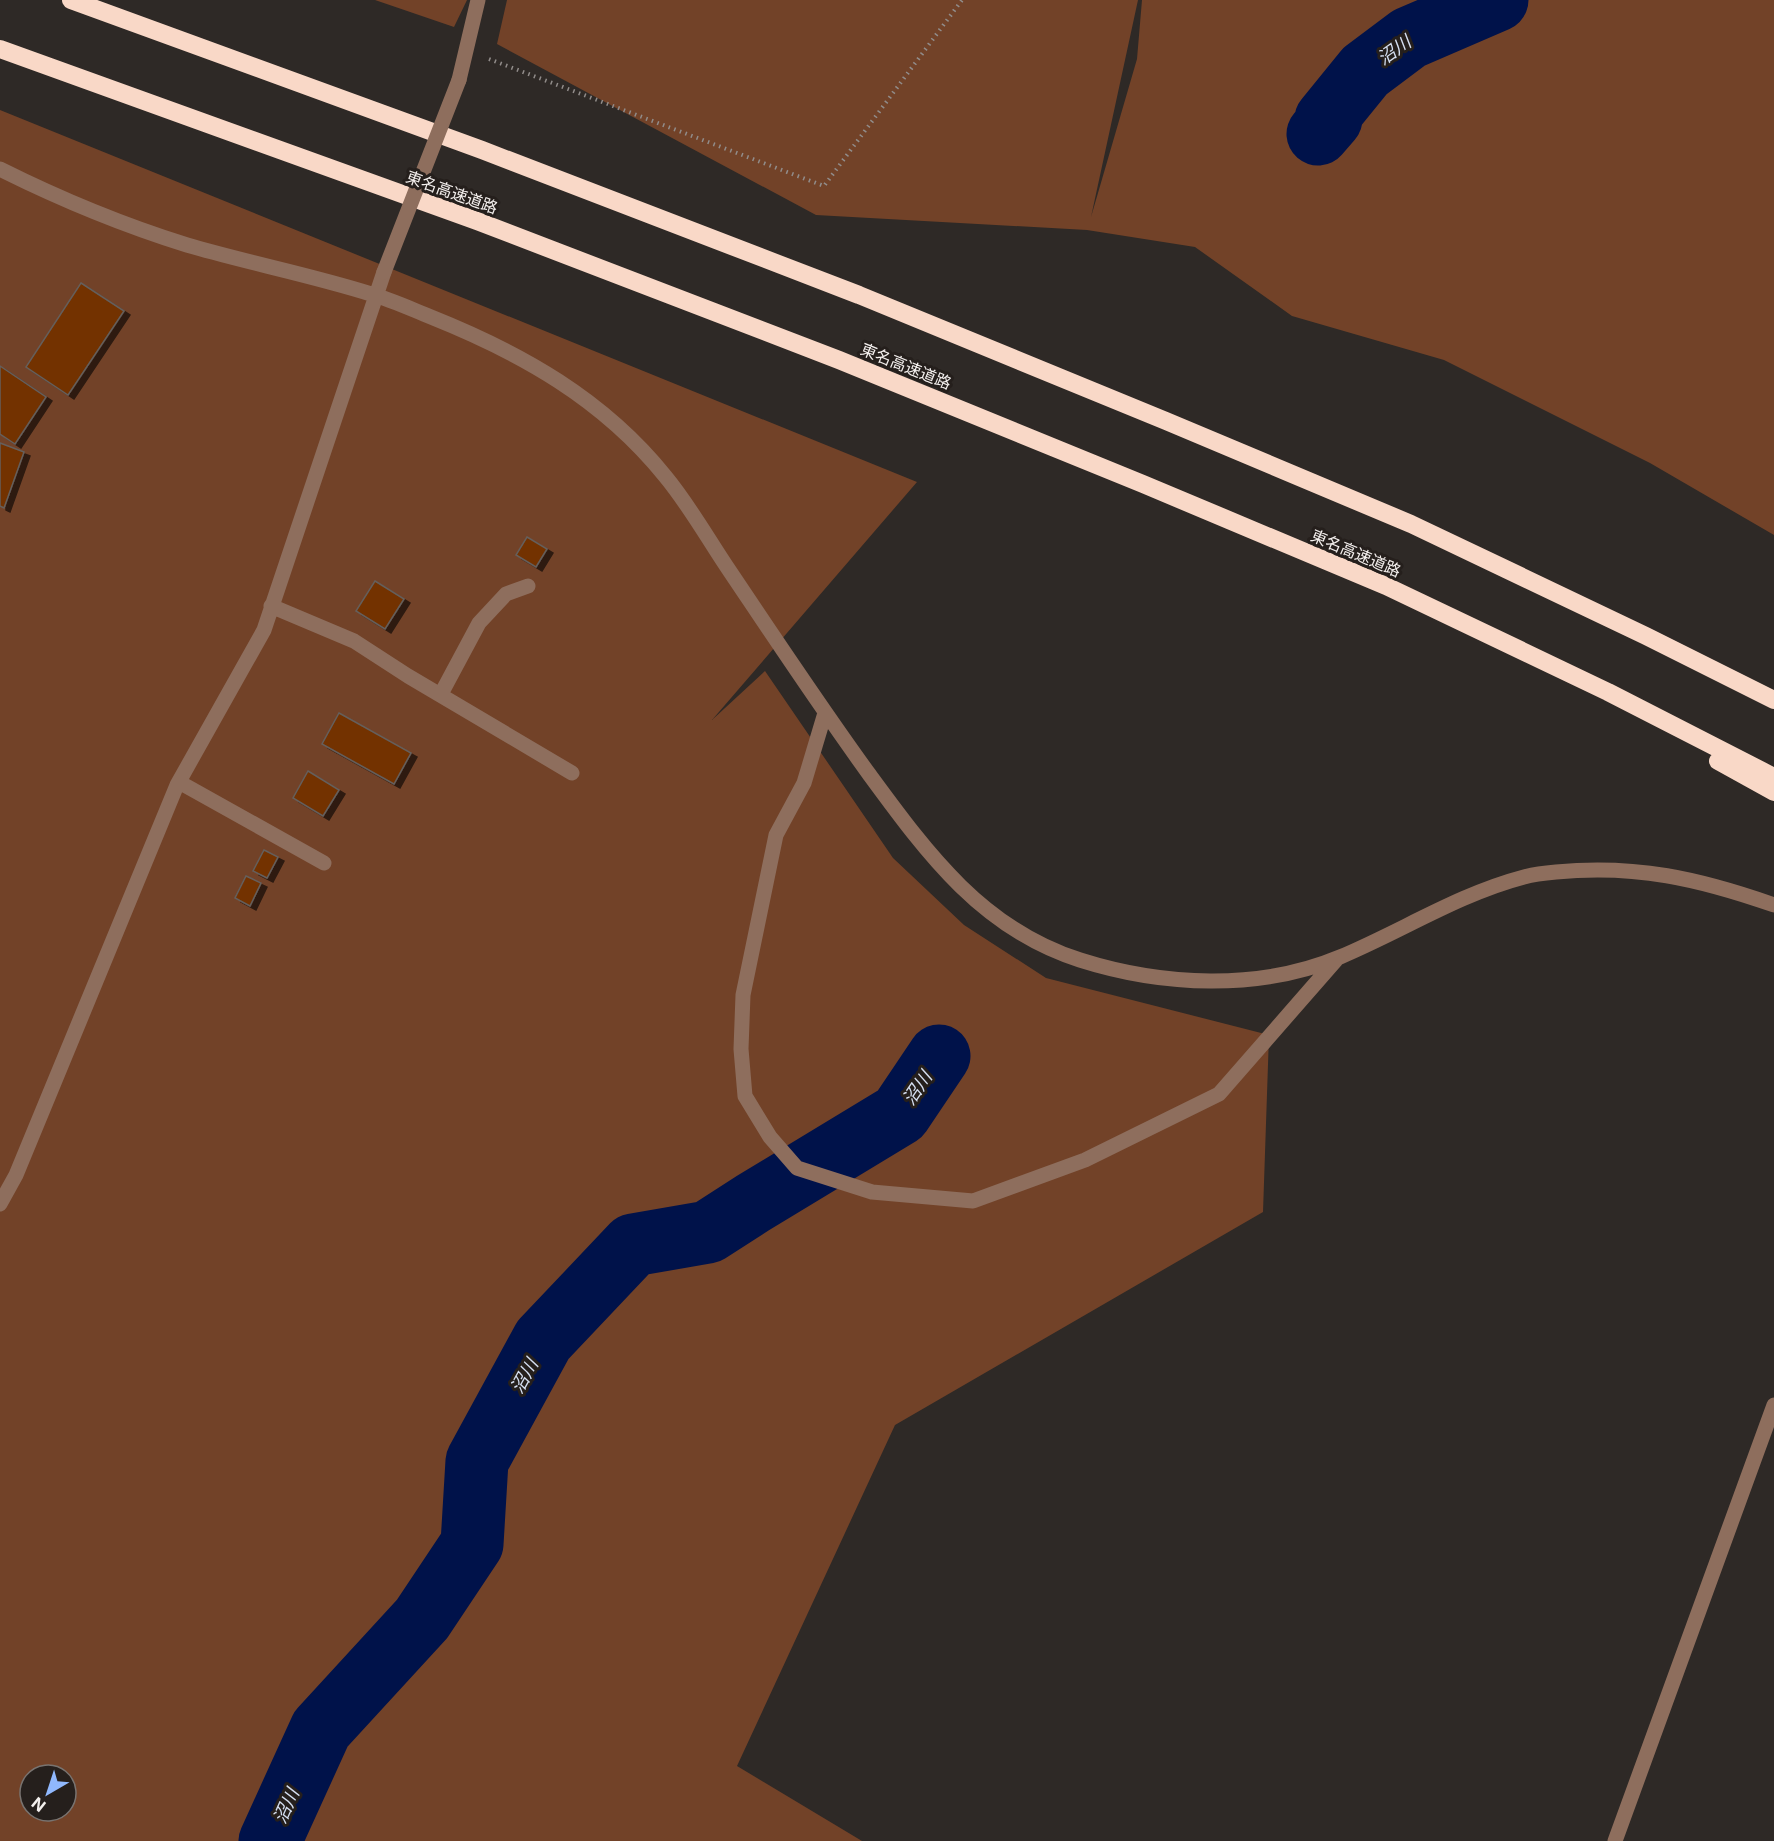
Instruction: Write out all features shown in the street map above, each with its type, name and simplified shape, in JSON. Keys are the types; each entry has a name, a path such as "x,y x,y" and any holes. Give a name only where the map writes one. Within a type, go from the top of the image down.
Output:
{"highway":[{"path":"71,0 482,150 859,295 1167,421 1411,524 1774,700"},
{"name":"東名高速道路","path":"0,49 477,221 839,360 1132,479 1386,586 1608,692 1774,777"},
{"path":"1608,692 1709,756 1774,792"}],"street":[{"path":"0,1204 16,1176 179,782 264,630 270,606 375,295 459,80 478,0"},
{"path":"0,169 111,218 186,244 375,295 474,335 546,372 610,419 666,476 825,713 901,818 941,868 983,907 1029,939 1076,959 1128,973 1186,980 1237,981 1286,974 1337,958 1475,893 1529,875 1587,869 1650,872 1728,889 1774,905"},
{"path":"441,694 479,623 506,594 528,586"},
{"path":"270,606 354,641 408,676 572,773"},
{"path":"825,713 804,783 776,835 743,996 741,1049 745,1096 770,1137 796,1168 872,1192 973,1201 1085,1160 1219,1094 1337,958"},
{"path":"179,782 324,863"},
{"path":"1615,1841 1768,1442 1774,1405"}],"path":[{"path":"466,51 824,186 962,0"}],"shaded area":[{"path":"375,0 467,0 454,27"},
{"path":"507,0 1138,0 1091,217 1137,59 1142,0 1774,0 1774,535 1650,463 1444,360 1292,316 1195,247 1087,230 816,215 497,44"},
{"path":"0,110 917,482 712,720 765,671 893,858 964,925 1046,978 1269,1035 1263,1212 895,1425 737,1766 862,1841 0,1841"}],"building":[{"path":"81,283 124,311 68,395 26,367"},
{"path":"0,366 46,397 15,444 0,434"},
{"path":"0,443 24,452 4,508 0,506"},
{"path":"527,537 547,549 536,567 516,555"},
{"path":"375,581 404,599 385,629 356,611"},
{"path":"339,713 411,753 394,784 322,744"},
{"path":"308,771 339,790 323,816 293,798"},
{"path":"264,850 278,857 267,878 253,871"},
{"path":"246,876 261,883 250,906 235,898"}],"waterway":[{"name":"沼川","path":"1318,134 1331,119 1326,119 1365,71 1409,38 1497,0"},
{"name":"沼川","path":"270,1841 321,1729 422,1619 472,1544 477,1461 543,1340 633,1245 708,1232 900,1114 939,1056"}]}
